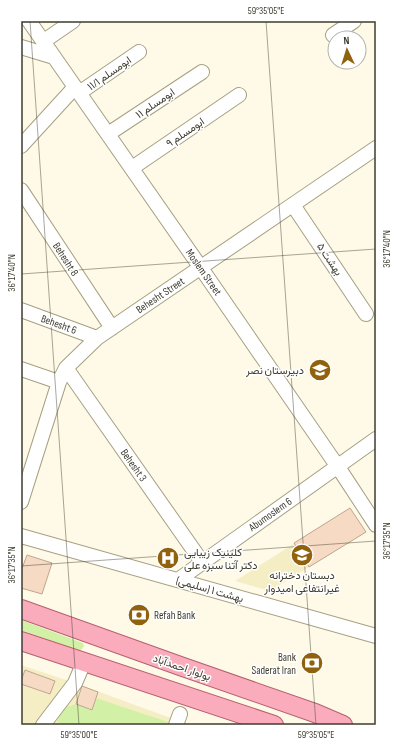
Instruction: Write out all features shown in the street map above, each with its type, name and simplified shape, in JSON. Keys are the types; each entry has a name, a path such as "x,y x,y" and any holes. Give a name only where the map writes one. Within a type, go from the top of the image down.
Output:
{"main road":[{"name":"بولوار احمدآباد","path":"21,609 315,713 343,725"},
{"path":"21,641 274,725"}],"street":[{"name":"Moslem Street","path":"29,21 201,268 338,467 376,525"},
{"path":"44,41 73,21"},
{"path":"341,30 354,21"},
{"path":"21,47 54,57"},
{"name":"ابومسلم ۱۱/۱","path":"21,146 77,90 139,52"},
{"name":"ابومسلم ۱۱","path":"108,134 202,72"},
{"name":"ابومسلم ۹","path":"132,168 239,95"},
{"name":"Behesht Street","path":"21,502 59,382 66,368 97,338 376,148"},
{"name":"Behesht 8","path":"21,190 112,328"},
{"name":"بهشت ۵","path":"293,205 366,314"},
{"name":"Behesht 6","path":"21,310 97,338"},
{"name":"Behesht 3","path":"66,368 202,562"},
{"path":"21,369 59,382"},
{"name":"Abumoslem 6","path":"178,580 376,439"},
{"name":"بهشت ۱ (سلیمی)","path":"21,536 376,636"},
{"path":"43,725 75,683 84,662"}],"shaded area":[{"name":"دبستان دخترانه غیرانتفاعی امیدوار","path":"350,508 366,532 270,591 235,581"},
{"path":"21,665 75,683 190,725 21,725"}],"green space":[{"path":"21,620 83,643 84,646 79,651 21,630"},
{"path":"96,698 168,722 167,725 96,725 88,723 87,725 67,725 57,722 63,708 76,704 92,709"}],"building":[{"path":"350,508 366,532 309,567 294,543"},
{"path":"27,555 52,563 42,594 21,588 21,571"},
{"path":"25,670 55,681 50,694 21,684"},
{"path":"82,686 98,692 92,710 76,704"}],"place":[{"name":"دبیرستان نصر","path":"320,370"},
{"name":"دبستان دخترانه غیرانتفاعی امیدوار","path":"302,555"},
{"name":"کلینیک زیبایی دکتر آتنا سبزه علی","path":"168,558"},
{"name":"Refah Bank","path":"139,615"},
{"name":"Bank Saderat Iran","path":"312,663"}]}
